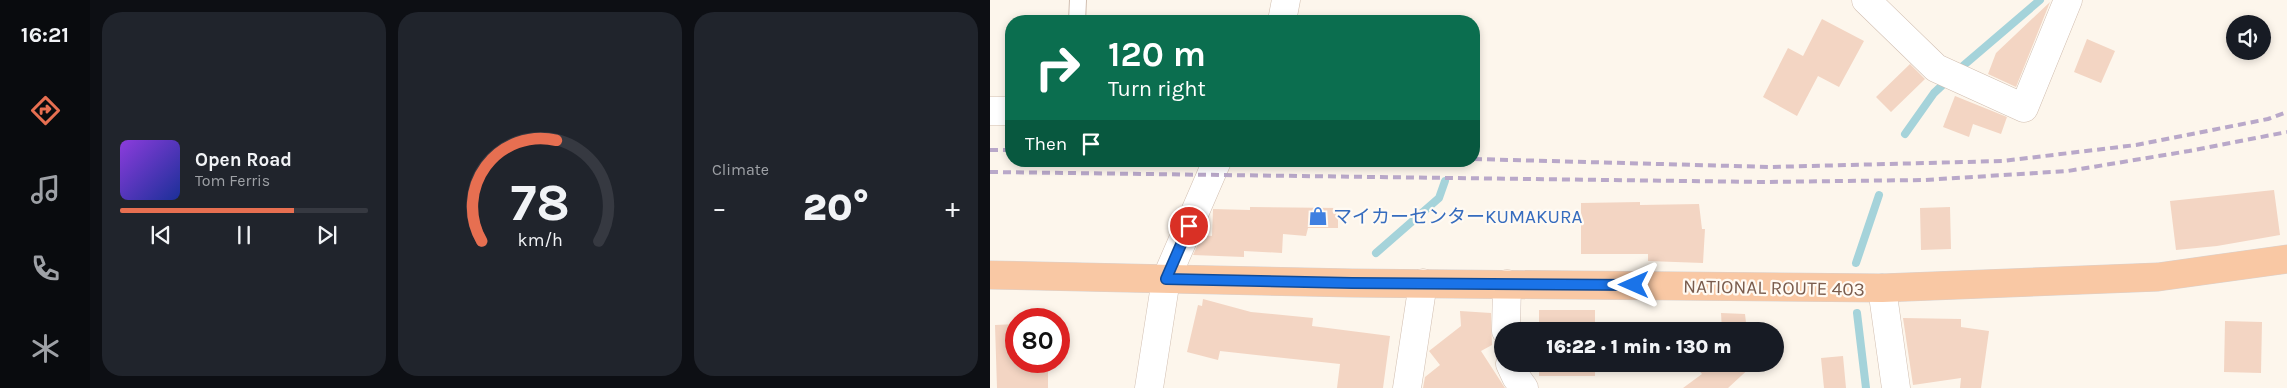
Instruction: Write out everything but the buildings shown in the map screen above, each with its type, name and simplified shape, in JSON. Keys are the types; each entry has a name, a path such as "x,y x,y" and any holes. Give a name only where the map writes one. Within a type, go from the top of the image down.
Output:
{"highway":[{"name":"NATIONAL ROUTE 403","path":"990,275 1423,283 1882,288 2158,277 2287,259"}],"street":[{"path":"1283,15 1286,0"},
{"path":"1866,0 1936,68 2024,108 2068,0"},
{"path":"990,111 1005,111"},
{"path":"1149,388 1166,279 1214,167"},
{"path":"1407,388 1423,283"},
{"path":"1506,322 1507,284"},
{"path":"1882,288 1896,388"},
{"path":"1514,372 1524,388"}],"lane":[{"path":"1077,15 1078,0"}],"waterway":[{"path":"1957,71 2040,0"},
{"path":"1905,134 1934,93 1949,79"},
{"path":"1376,253 1439,198 1445,181"},
{"path":"1856,263 1879,195"},
{"path":"1857,313 1866,388"}],"railway":[{"path":"1480,159 1771,167 2003,161 2136,145 2268,119 2287,112"},
{"path":"990,172 1763,182 1924,180 2068,171 2189,151 2287,132"},
{"path":"990,150 1005,150"}],"place":[{"name":"マイカーセンターKUMAKURA","path":"1318,216"}],"route":[{"path":"1189,226 1166,279 1352,283 1634,285"}]}
